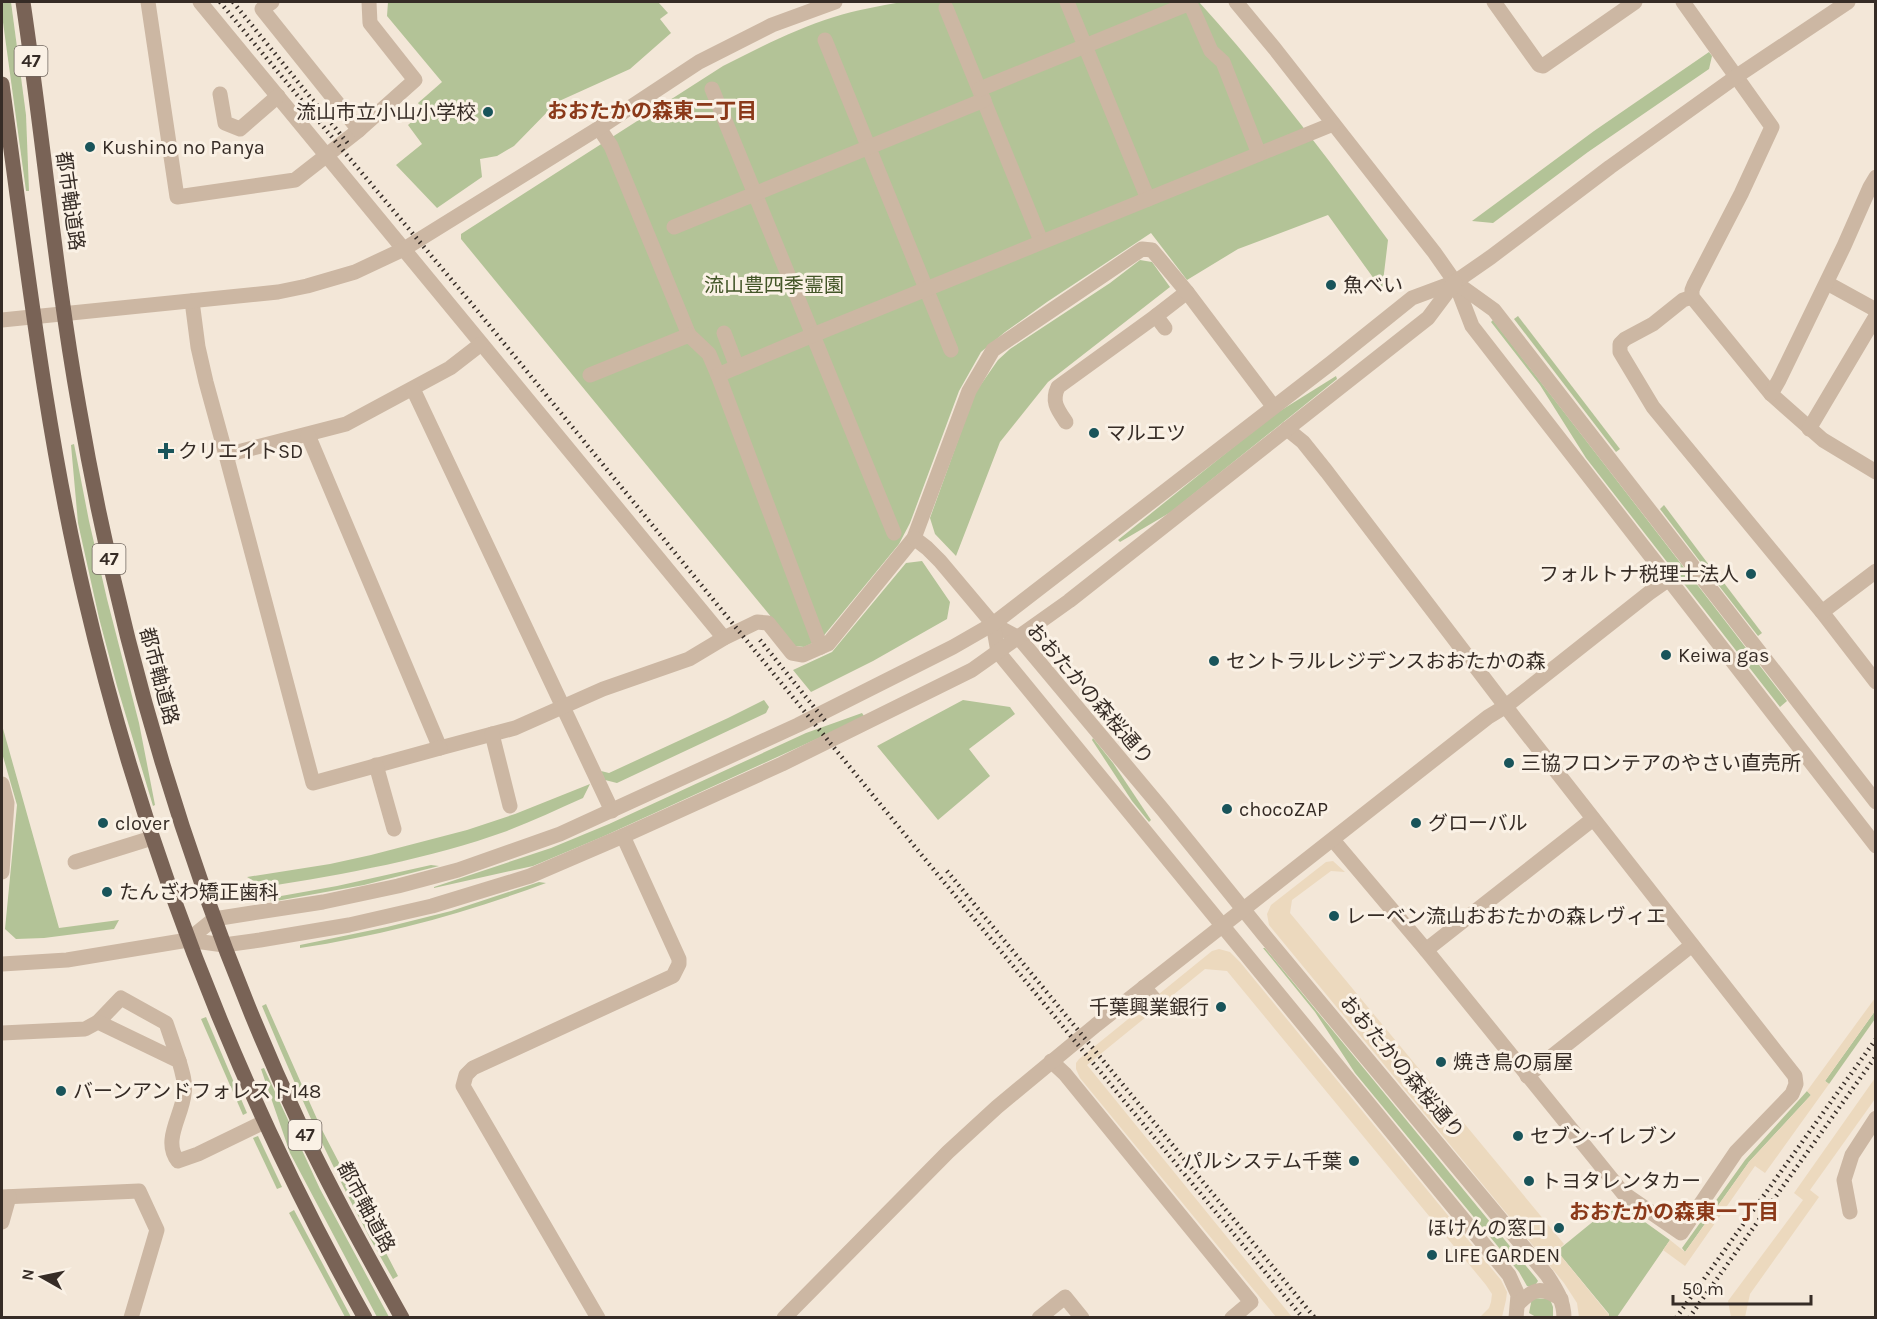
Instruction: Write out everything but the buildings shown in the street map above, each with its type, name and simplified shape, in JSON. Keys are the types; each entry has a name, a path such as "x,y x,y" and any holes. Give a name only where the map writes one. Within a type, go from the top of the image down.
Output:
{"main road":[{"name":"都市軸道路","path":"23,2 82,427 120,608 148,717 214,919 269,1055 337,1199 402,1317"},
{"name":"47","path":"2,84 33,317 61,485 85,597 114,713 152,838 188,940 231,1047 264,1122 301,1197 365,1317"}],"street":[{"path":"148,2 177,197 295,180 416,80 370,23 369,2"},
{"path":"200,2 724,638"},
{"path":"272,2 262,9 358,130"},
{"path":"2,320 278,292 356,272 404,249 599,128 699,62 772,25 835,2"},
{"path":"1067,2 1148,199"},
{"path":"1236,2 1434,252 1455,282 1472,326 1875,846"},
{"path":"1494,2 1539,65 1543,66 1635,2"},
{"path":"1683,2 1772,127 1736,204 1694,285 1692,297 1771,394 1823,440 1875,472"},
{"path":"188,940 214,919 364,895 433,878 500,857 612,811 798,725 953,647 993,624 1412,298 1455,282 1610,166 1737,76 1848,2"},
{"path":"674,227 869,147 1085,47 1190,3 1212,51 1223,62 1259,154"},
{"path":"946,8 1041,242"},
{"path":"825,40 951,350"},
{"path":"712,89 894,533"},
{"path":"220,93 225,123 240,129 278,96"},
{"path":"718,375 1334,124"},
{"path":"599,128 611,146 689,335 709,354 821,646"},
{"path":"1771,394 1827,283 1875,177"},
{"path":"192,301 198,347 206,382 313,783 515,728 603,689 689,659 757,622 768,623 792,653 803,655 828,644 914,538 969,391 993,350 1142,249 1152,250 1187,292 1202,305 1274,406"},
{"path":"2,964 67,960 188,940 224,945 326,929 432,906 530,876 623,837 860,727 972,670 1069,601 1428,318 1455,282"},
{"path":"1455,282 1494,310 1875,802"},
{"path":"1827,283 1875,310"},
{"path":"1066,422 1054,400 1058,387 1160,322 1187,292"},
{"path":"1692,297 1683,300 1653,324 1625,339 1620,344 1620,352 1653,407 1822,612 1875,682"},
{"path":"1809,429 1875,316"},
{"path":"724,333 737,367"},
{"path":"590,375 689,335"},
{"path":"226,455 346,424 450,368 481,344"},
{"path":"413,389 435,441 612,811"},
{"path":"1287,429 1303,442 1327,472 1593,819 1620,862 1692,945 1795,1076 1796,1084 1792,1094 1736,1152 1681,1233 1623,1193 1426,950 1333,840"},
{"path":"308,435 334,486 440,748"},
{"path":"914,538 940,561 993,624"},
{"path":"1822,612 1874,574"},
{"path":"784,1317 948,1152 1051,1061 1243,908 1669,579"},
{"name":"おおたかの森桜通り","path":"993,624 1018,638 1547,1275 1561,1299"},
{"name":"おおたかの森桜通り","path":"993,624 998,652 1509,1275 1518,1295 1519,1313"},
{"path":"492,734 510,806"},
{"path":"376,765 394,829"},
{"path":"2,784 7,803 2,872"},
{"path":"1426,950 1593,819"},
{"path":"598,1317 465,1091 464,1079 473,1068 674,976 679,959 623,837"},
{"path":"75,862 152,838"},
{"path":"1527,1076 1657,964 1692,945"},
{"path":"1144,987 1160,1006"},
{"path":"2,1033 85,1029 98,1022 121,998 166,1023 183,1075 185,1093 171,1147 178,1161 198,1154 264,1122"},
{"path":"98,1022 179,1061"},
{"path":"1051,1061 1065,1074 1251,1302 1232,1317"},
{"path":"1850,1212 1844,1180 1852,1155 1875,1118"},
{"path":"2,1222 5,1197 139,1191 157,1230 131,1317"},
{"path":"1519,1313 1531,1293 1543,1290 1552,1292 1561,1299 1564,1317"},
{"path":"1039,1317 1065,1297 1082,1317"}],"green space":[{"path":"2,2 11,2 26,115 29,191 26,191"},
{"name":"流山市立小山小学校","path":"388,2 658,2 668,13 660,19 671,33 630,69 557,102 514,146 497,156 480,159 482,177 437,208 396,165 422,144 408,125 424,111 418,103 442,82 387,16"},
{"name":"流山豊四季霊園","path":"902,2 1199,2 1273,89 1388,240 1382,290 1328,215 1238,249 1187,280 1151,233 1047,302 981,352 959,391 910,523 899,544 821,639 804,647 795,646 461,239 461,234 723,66 805,27 859,10"},
{"path":"1709,52 1712,56 1709,69 1588,152 1493,223 1472,221 1594,131"},
{"path":"1140,260 1152,262 1170,287 1048,382 1000,442 956,556 935,534 930,518 975,393 998,360 1010,349 1110,283"},
{"path":"1518,316 1620,449 1616,452 1514,319"},
{"path":"1493,320 1787,701 1780,707 1586,458 1540,385 1491,322"},
{"path":"1336,376 1337,379 1171,512 1120,542 1118,540 1272,416"},
{"path":"74,444 107,599 139,723 155,805 153,806 117,686 78,523 71,445"},
{"path":"1664,505 1712,569 1708,572 1660,509"},
{"path":"922,561 950,602 947,619 873,661 811,692 793,670 832,652 906,563"},
{"path":"1721,579 1762,633 1758,636 1716,582"},
{"path":"764,700 769,707 766,713 617,783 605,780 601,771 609,773"},
{"path":"963,700 1010,707 1015,714 969,749 990,776 938,820 877,746"},
{"path":"862,713 864,716 845,726 533,866 434,888 551,848 609,824 806,733"},
{"path":"2,725 59,928 119,920 114,929 44,938 16,939 5,929 17,805 2,753"},
{"path":"1093,738 1113,763 1151,820 1149,822 1132,801 1092,740"},
{"path":"590,784 583,798 507,831 448,850 356,871 264,887 247,877 330,864 467,830 515,814"},
{"path":"431,865 439,866 364,885 271,902 270,898 337,886"},
{"path":"539,882 546,883 424,922 363,937 300,948 300,945 451,911"},
{"path":"1263,948 1536,1278 1538,1281 1536,1284 1527,1286 1519,1272 1355,1073 1315,1012"},
{"path":"266,1004 321,1128 398,1276 393,1279 356,1213 323,1145 262,1006"},
{"path":"1875,1011 1875,1019 1829,1084 1825,1081"},
{"path":"206,1017 247,1113 243,1115 201,1019"},
{"path":"264,1068 320,1189 389,1317 377,1317 290,1153 261,1069"},
{"path":"1807,1091 1811,1095 1749,1162 1685,1252 1682,1248 1745,1160"},
{"path":"258,1136 282,1187 277,1189 253,1138"},
{"path":"1617,1202 1670,1240 1617,1317 1609,1317 1609,1314 1557,1251"},
{"path":"294,1210 351,1317 345,1317 289,1213"},
{"path":"1532,1298 1550,1299 1553,1317 1536,1317 1529,1313"}],"shaded area":[{"path":"1333,861 1345,872 1331,871 1292,900 1290,913 1564,1244 1557,1251 1609,1317 1579,1317 1577,1303 1564,1283 1269,925 1267,914 1271,905 1326,862"},
{"path":"1219,949 1230,952 1240,962 1501,1280 1507,1292 1502,1317 1480,1317 1489,1308 1491,1302 1492,1294 1486,1285 1227,971 1205,969 1087,1065 1292,1317 1276,1317 1080,1078 1076,1069 1079,1059 1212,951"},
{"path":"1875,998 1875,1011 1825,1081 1829,1084 1765,1173 1755,1166 1685,1266 1663,1250 1670,1240 1685,1252 1749,1162 1811,1095 1807,1091"},
{"path":"1875,1078 1875,1099 1810,1190 1819,1197 1750,1294 1745,1317 1731,1317 1728,1301 1803,1200 1794,1193"}],"railway":[{"path":"220,2 476,309 1303,1318"},
{"path":"233,2 350,146"},
{"path":"760,640 826,722"},
{"path":"947,871 1315,1318"},
{"path":"1676,1318 1876,1039"},
{"path":"1689,1318 1876,1056"}],"place":[{"name":"流山市立小山小学校","path":"488,112"},
{"name":"Kushino no Panya","path":"90,147"},
{"name":"魚べい","path":"1331,285"},
{"name":"マルエツ","path":"1094,433"},
{"name":"クリエイトSD","path":"166,451"},
{"name":"フォルトナ税理士法人","path":"1751,574"},
{"name":"Keiwa gas","path":"1666,655"},
{"name":"セントラルレジデンスおおたかの森","path":"1214,661"},
{"name":"三協フロンテアのやさい直売所","path":"1509,763"},
{"name":"chocoZAP","path":"1227,809"},
{"name":"clover","path":"103,823"},
{"name":"グローバル","path":"1416,823"},
{"name":"たんざわ矯正歯科","path":"107,892"},
{"name":"レーベン流山おおたかの森レヴィエ","path":"1334,916"},
{"name":"千葉興業銀行","path":"1221,1007"},
{"name":"焼き鳥の扇屋","path":"1441,1062"},
{"name":"バーンアンドフォレスト148","path":"61,1091"},
{"name":"セブン-イレブン","path":"1518,1136"},
{"name":"パルシステム千葉","path":"1354,1161"},
{"name":"トヨタレンタカー","path":"1529,1181"},
{"name":"ほけんの窓口","path":"1559,1228"},
{"name":"LIFE GARDEN","path":"1432,1255"}],"district":[{"name":"おおたかの森東二丁目","path":"652,111"},
{"name":"おおたかの森東一丁目","path":"1674,1212"}]}
